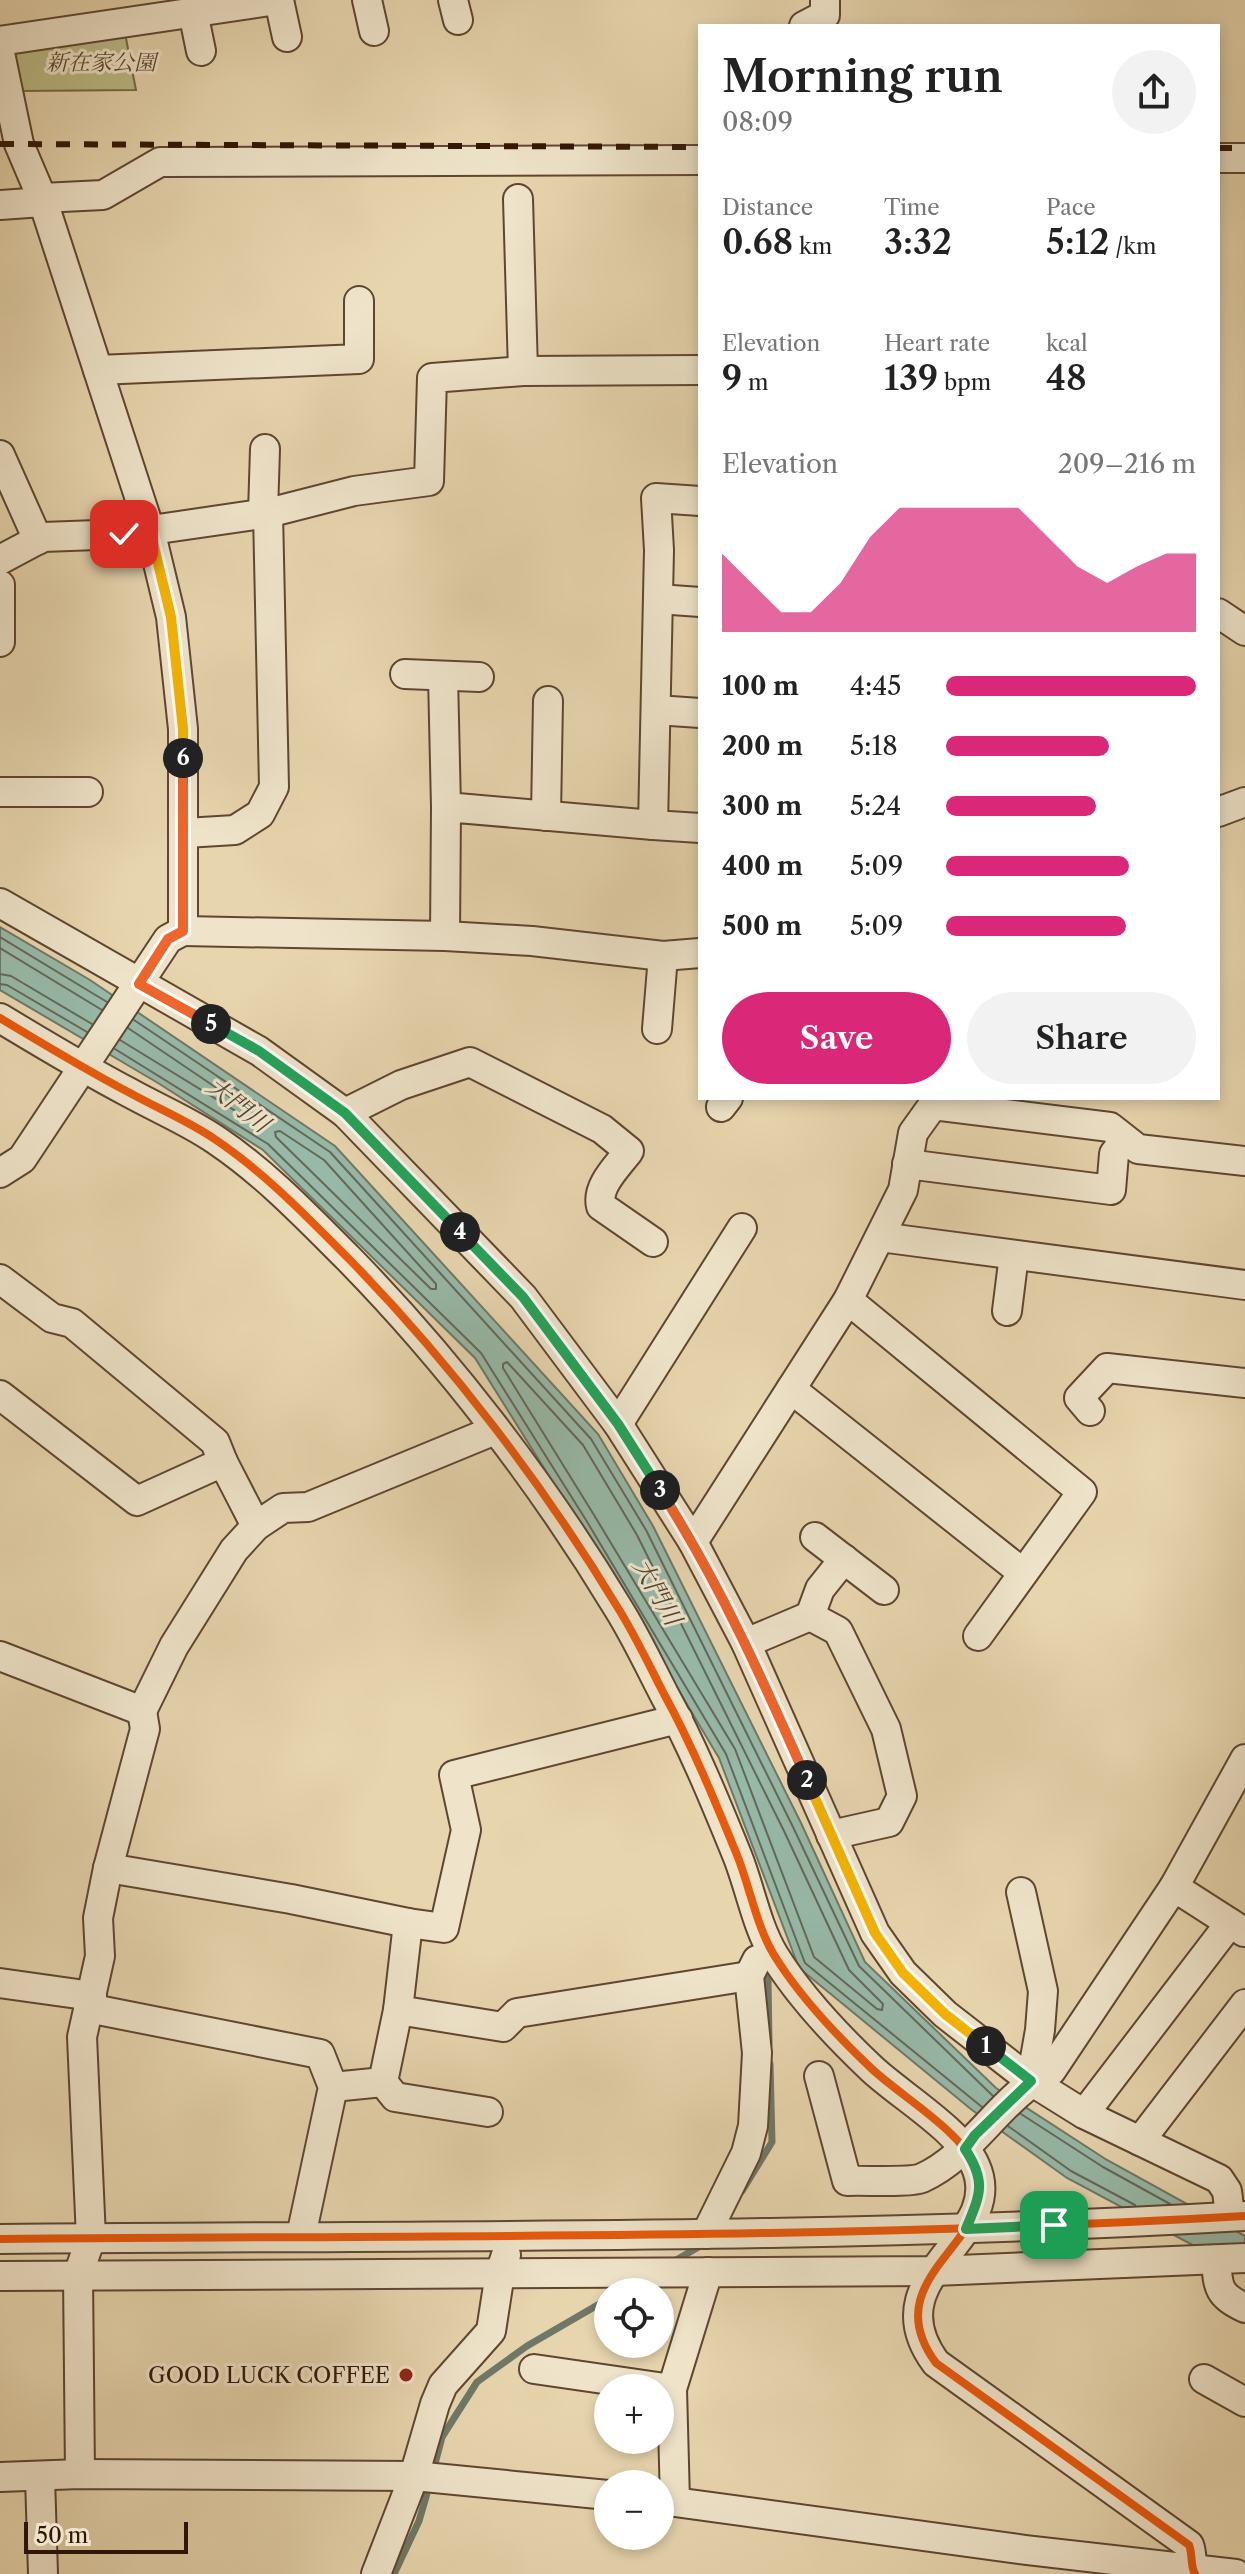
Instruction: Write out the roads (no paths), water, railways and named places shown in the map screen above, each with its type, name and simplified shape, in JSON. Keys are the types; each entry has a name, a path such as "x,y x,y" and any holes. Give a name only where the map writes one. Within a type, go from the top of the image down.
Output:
{"street":[{"path":"0,41 278,0 287,37"},
{"path":"367,0 374,31"},
{"path":"808,24 825,15 825,0"},
{"path":"193,12 201,51"},
{"path":"0,53 19,144 42,200 150,530 171,617 183,729 183,931"},
{"path":"1220,158 1245,158"},
{"path":"0,205 103,195 160,162 698,160"},
{"path":"518,199 523,371"},
{"path":"98,370 359,359 359,301"},
{"path":"0,560 43,537 124,534 266,513 354,491 429,481 432,378 523,371 698,370"},
{"path":"185,833 235,830 260,814 274,787 265,449"},
{"path":"0,455 38,540"},
{"path":"653,825 658,599 656,498 698,501"},
{"path":"0,585 0,642"},
{"path":"658,599 698,602"},
{"path":"1220,614 1245,631"},
{"path":"405,674 479,677"},
{"path":"443,676 445,936"},
{"path":"546,816 548,701"},
{"path":"656,710 698,713"},
{"path":"0,792 88,792"},
{"path":"1220,811 1245,802"},
{"path":"446,807 698,828"},
{"path":"0,903 137,987 259,1051 345,1113 523,1297 618,1424 693,1542 746,1643 875,1933 903,1973 945,2014 1028,2084 1219,2179 1237,2216 966,2229 706,2234 0,2239"},
{"path":"0,1173 22,1159 168,939 183,931 445,936 532,941 663,956 698,953"},
{"path":"657,1029 663,956"},
{"path":"0,1018 215,1139 283,1192 399,1311 530,1473 620,1610 678,1719 737,1855 771,1949 796,1988 872,2069 970,2142 980,2183 979,2202 966,2229 922,2291 916,2318 922,2345 936,2363 1189,2545 1193,2555 1193,2571"},
{"path":"345,1113 401,1085 470,1062 602,1129 629,1151 605,1185 599,1197 601,1206 653,1242"},
{"path":"693,1542 848,1300 903,1190 913,1133 934,1102 1110,1127 1138,1149 1245,1161"},
{"path":"907,1164 1111,1190 1114,1154 1125,1140"},
{"path":"618,1424 742,1228"},
{"path":"880,1237 1245,1285"},
{"path":"1007,1311 1014,1255"},
{"path":"0,1279 52,1318 72,1323 215,1442 256,1526"},
{"path":"848,1300 1082,1492 978,1636"},
{"path":"1090,1411 1079,1398 1107,1368 1245,1383"},
{"path":"791,1389 1023,1573"},
{"path":"0,1395 137,1501 223,1462"},
{"path":"80,2474 78,2275 91,2238 82,2037 100,1956 98,1918 108,1868 145,1729 142,1711 174,1646 234,1550 256,1526 283,1508 308,1507 495,1430"},
{"path":"815,1537 884,1590"},
{"path":"746,1643 810,1616 820,1589 844,1559"},
{"path":"810,1616 838,1631 886,1729 902,1796 889,1822 831,1835"},
{"path":"0,1656 142,1711"},
{"path":"108,1868 444,1928 466,1830 454,1775 678,1719"},
{"path":"819,2076 847,2181 920,2179 970,2142 1028,2084 1051,2071 1237,1792 1245,1759"},
{"path":"1084,2114 1237,1927 1174,1887"},
{"path":"1021,1892 1043,1991 1040,2030 1028,2084"},
{"path":"383,2082 398,2010 408,1923"},
{"path":"706,2234 746,2153 753,2126 757,2053 749,1976 757,1960 771,1949"},
{"path":"398,2010 503,2027 517,2013 749,1976"},
{"path":"0,1983 320,2054 333,2087 301,2236"},
{"path":"1140,2141 1245,2004"},
{"path":"333,2087 383,2082"},
{"path":"383,2082 395,2097 488,2112"},
{"path":"376,2574 414,2476 443,2385 491,2331 500,2273 514,2235"},
{"path":"0,2276 934,2271 1245,2258"},
{"path":"1216,2260 1221,2292 1245,2308"},
{"path":"674,2382 708,2272"},
{"path":"534,2369 594,2378"},
{"path":"1204,2379 1245,2402"},
{"path":"0,2477 80,2474 414,2476 594,2494"},
{"path":"40,2477 43,2574"},
{"path":"674,2502 1026,2562 1236,2574"}],"water":[{"name":"大門川","path":"0,927 90,980 335,1146 598,1434 653,1526 801,1823 865,1962 996,2088 1107,2160 1245,2236 1245,2273 1067,2178 972,2110 799,1968 719,1758 475,1358 263,1150 158,1083 0,990"}],"waterway":[{"path":"769,2044 768,1978 773,1970"},
{"path":"742,2191 772,2142 770,2064"},
{"path":"671,2263 702,2245"},
{"path":"433,2471 442,2437 477,2382 527,2346 594,2307"},
{"path":"394,2574 419,2521 430,2483"}],"railway":[{"path":"0,144 698,147"},
{"path":"1220,148 1245,148"}],"place":[{"name":"GOOD LUCK COFFEE","path":"406,2375"}],"park label":[{"name":"新在家公園","path":"101,62"}]}
